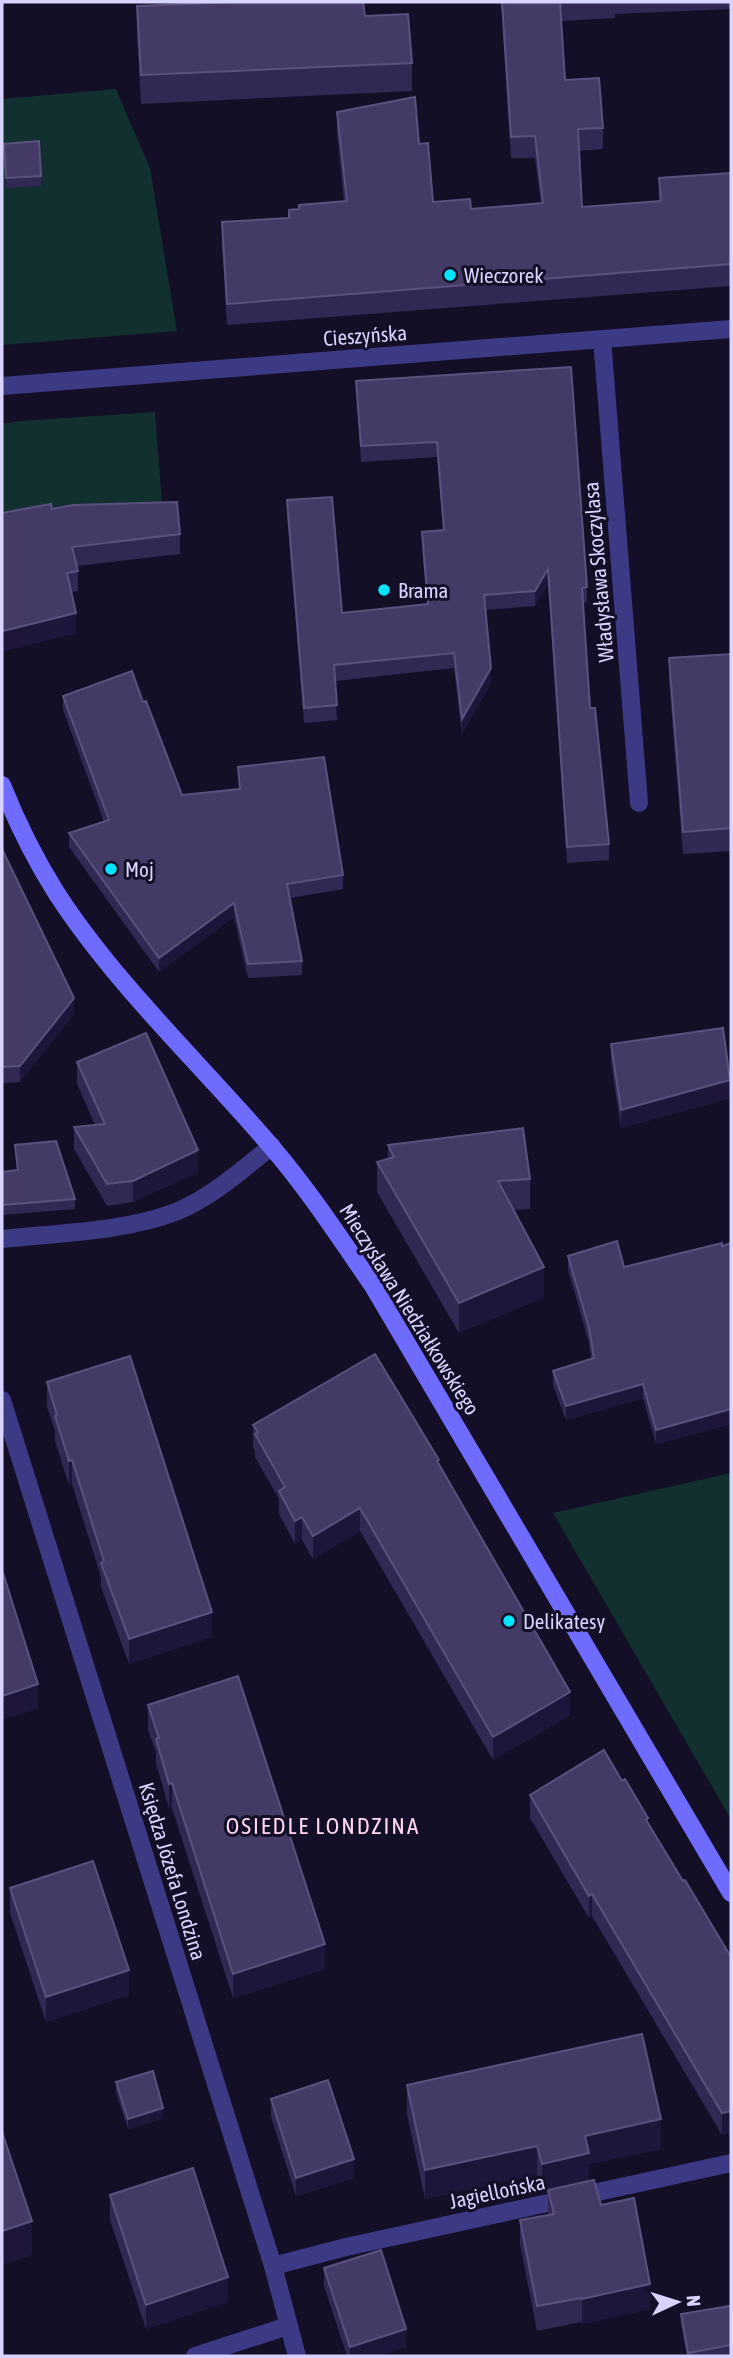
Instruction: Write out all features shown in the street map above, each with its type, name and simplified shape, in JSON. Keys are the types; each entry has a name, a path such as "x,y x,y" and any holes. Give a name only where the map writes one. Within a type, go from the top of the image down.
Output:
{"street":[{"name":"Cieszyńska","path":"2,386 731,329"},
{"name":"Władysława Skoczylasa","path":"603,339 639,803"},
{"name":"Mieczysława Niedziałkowskiego","path":"2,785 29,845 82,929 130,988 272,1146 321,1210 387,1308 731,1892"},
{"path":"2,1239 137,1223 180,1210 213,1191 272,1146"},
{"name":"Księdza Józefa Londzina","path":"2,1400 273,2266 297,2356"},
{"name":"Jagiellońska","path":"273,2266 360,2244 731,2163"},
{"path":"195,2356 288,2326"}],"green space":[{"path":"116,89 150,168 177,331 2,345 2,99"},
{"path":"155,412 163,516 2,528 2,424"},
{"path":"731,1473 731,1819 553,1513"}],"building":[{"path":"235,2 363,2 365,16 408,14 412,63 141,75 137,6"},
{"path":"502,2 560,2 565,80 599,78 603,128 578,129 582,207 661,201 659,178 731,173 731,264 227,304 222,222 289,218 289,210 299,209 299,205 347,201 337,112 415,97 419,144 428,143 433,202 470,199 471,209 543,203 535,136 511,137"},
{"path":"39,141 41,176 6,178 4,144"},
{"path":"571,367 587,587 582,588 590,708 595,708 609,844 567,847 548,569 535,591 484,595 491,668 462,719 454,653 334,665 337,705 304,708 287,500 332,497 342,613 428,604 422,532 444,530 437,442 361,446 356,381"},
{"path":"177,502 180,534 72,547 78,571 67,573 76,613 3,631 2,513 51,504 52,509 73,505"},
{"path":"731,654 731,828 683,832 669,658"},
{"path":"132,671 182,795 240,789 238,767 324,757 343,875 287,884 302,961 248,964 234,903 159,958 69,833 109,820 63,696"},
{"path":"2,849 74,998 20,1066 2,1067"},
{"path":"723,1028 730,1080 621,1110 611,1044"},
{"path":"146,1033 198,1150 133,1181 107,1184 74,1127 105,1124 77,1062"},
{"path":"523,1128 530,1179 498,1181 544,1267 459,1303 377,1162 394,1157 388,1145"},
{"path":"56,1141 75,1199 2,1205 2,1172 18,1170 15,1145"},
{"path":"617,1241 624,1267 731,1243 731,1409 656,1430 643,1384 566,1406 553,1371 594,1358 589,1328 568,1256"},
{"path":"375,1354 439,1460 437,1461 570,1692 493,1737 360,1508 313,1536 302,1517 295,1521 279,1491 285,1487 255,1434 258,1432 253,1425"},
{"path":"130,1356 212,1612 129,1639 101,1563 104,1561 72,1460 69,1461 47,1382"},
{"path":"2,1573 38,1684 2,1696"},
{"path":"238,1676 325,1944 233,1974 172,1783 169,1784 156,1739 159,1738 148,1705"},
{"path":"604,1750 622,1781 625,1779 648,1818 646,1820 731,1957 731,2111 722,2113 530,1795"},
{"path":"93,1861 129,1970 46,1997 10,1888"},
{"path":"642,2034 661,2119 585,2136 589,2153 542,2164 537,2146 425,2170 407,2085"},
{"path":"153,2071 163,2108 128,2119 116,2082"},
{"path":"328,2080 354,2159 296,2178 271,2099"},
{"path":"2,2132 32,2221 2,2231"},
{"path":"193,2168 228,2277 146,2305 110,2195"},
{"path":"594,2180 601,2205 634,2198 650,2284 537,2306 520,2220 554,2214 548,2190"},
{"path":"381,2250 406,2329 350,2347 324,2268"},
{"path":"730,2306 731,2345 688,2353 681,2314"}],"place":[{"name":"Wieczorek","path":"450,275"},
{"name":"Brama","path":"384,590"},
{"name":"Moj","path":"111,869"},
{"name":"Delikatesy","path":"509,1621"}],"district":[{"name":"OSIEDLE LONDZINA","path":"323,1826"}]}
